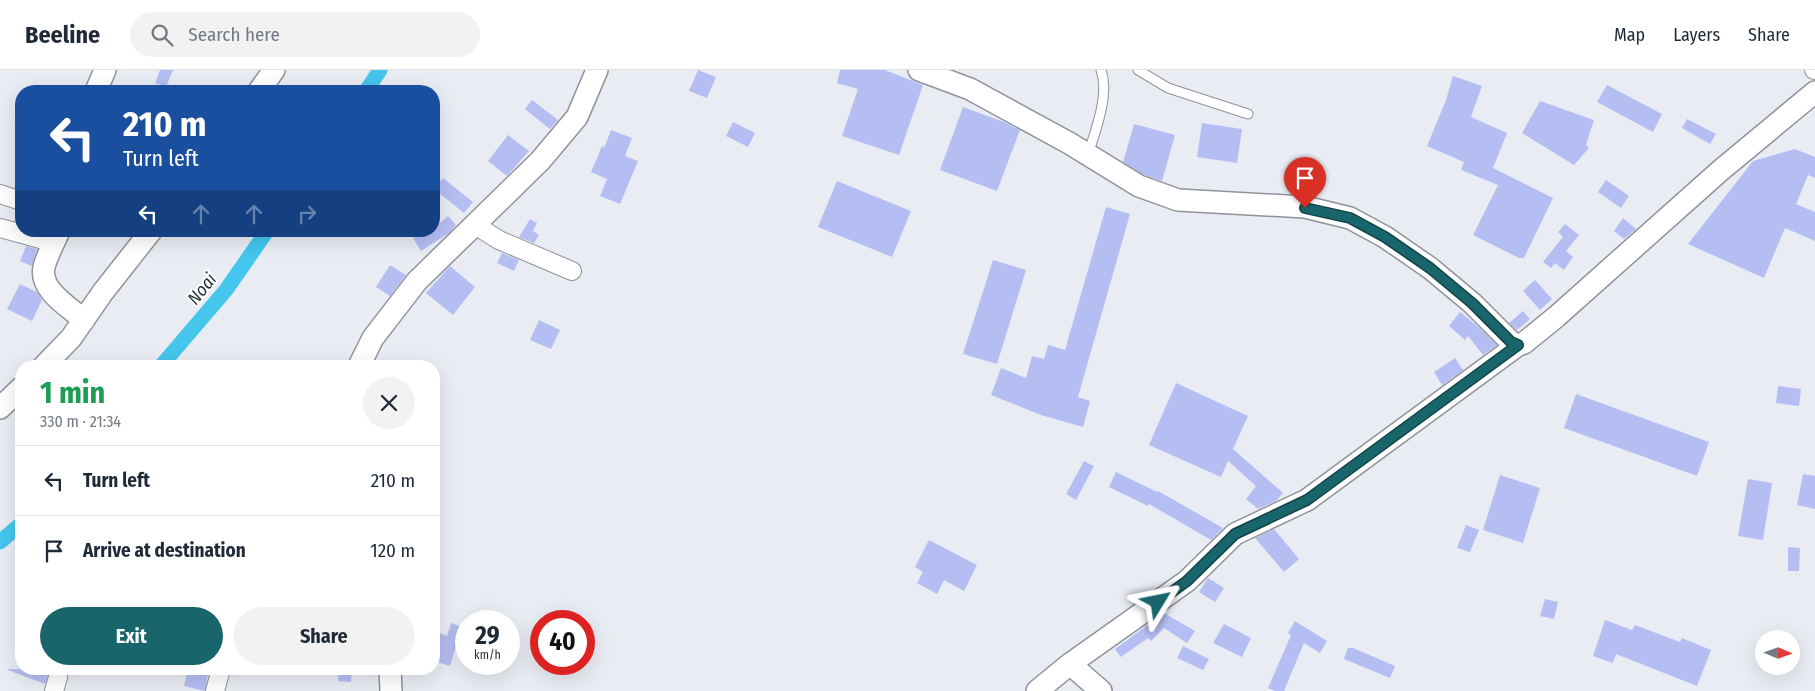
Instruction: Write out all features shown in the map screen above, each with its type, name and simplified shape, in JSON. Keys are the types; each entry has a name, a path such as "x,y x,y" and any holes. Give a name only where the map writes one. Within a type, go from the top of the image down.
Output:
{"street":[{"path":"99,85 105,70"},
{"path":"263,85 274,70"},
{"path":"361,360 373,338 418,281 540,161 577,118 597,70"},
{"path":"919,70 970,89 1069,143 1138,186 1178,200 1305,208 1350,218 1385,237 1430,268 1472,303 1511,342 1518,345"},
{"path":"1037,691 1070,664 1187,581 1235,534 1307,500 1518,345 1524,343 1556,317 1721,170 1814,95"},
{"path":"0,194 15,199"},
{"path":"475,225 499,240 572,271"},
{"path":"0,228 15,230"},
{"path":"57,237 44,268 44,280 50,290 84,320"},
{"path":"50,360 71,338 103,292 146,237"},
{"path":"0,408 15,394"},
{"path":"1070,664 1100,691"},
{"path":"215,691 219,675"},
{"path":"390,675 391,691"}],"lane":[{"path":"1138,70 1168,88 1248,114"},
{"path":"1088,155 1101,113 1104,71"}],"building":[{"path":"160,70 173,70 167,85 155,83"},
{"path":"698,70 716,77 707,98 689,91"},
{"path":"840,70 885,70 923,85 899,155 842,136 858,89 837,83"},
{"path":"1453,76 1482,86 1471,117 1507,133 1493,168 1553,198 1524,258 1519,258 1473,235 1498,185 1461,170 1464,162 1427,146 1446,100"},
{"path":"1607,85 1662,114 1653,132 1597,102"},
{"path":"532,100 558,120 550,129 525,109"},
{"path":"1540,101 1594,120 1586,145 1589,148 1574,165 1522,133"},
{"path":"963,107 1020,130 997,191 940,170"},
{"path":"1687,119 1716,134 1710,144 1682,128"},
{"path":"733,122 755,133 748,147 726,136"},
{"path":"1202,123 1242,129 1237,163 1197,157"},
{"path":"1134,124 1175,135 1162,181 1144,175 1123,162"},
{"path":"611,130 632,138 625,156 638,161 620,204 600,196 607,179 591,172"},
{"path":"508,135 529,151 507,176 488,161"},
{"path":"1795,149 1815,157 1815,178 1808,175 1796,204 1815,212 1815,241 1785,228 1764,278 1688,244 1753,161"},
{"path":"443,178 473,202 464,213 440,194 440,182"},
{"path":"1606,180 1629,196 1621,208 1598,192"},
{"path":"837,181 911,211 892,257 818,227"},
{"path":"1106,207 1130,214 1078,397 1090,401 1083,427 1041,415 991,395 1001,368 1026,378 1032,356 1044,359 1048,345 1065,350"},
{"path":"448,216 456,225 449,233 421,251 413,238 440,237 440,223"},
{"path":"1623,218 1636,229 1624,239 1614,231"},
{"path":"530,219 537,223 533,231 539,235 534,243 519,237"},
{"path":"1565,224 1579,235 1566,251 1573,257 1564,270 1555,263 1551,268 1543,262 1563,237 1558,232"},
{"path":"26,246 37,249 32,266 20,261"},
{"path":"502,253 519,260 514,271 497,263"},
{"path":"993,260 1026,270 997,364 963,354"},
{"path":"390,265 406,275 390,296 376,287"},
{"path":"450,266 475,287 453,315 426,293"},
{"path":"1535,280 1552,299 1540,310 1523,291"},
{"path":"20,284 37,292 42,300 32,321 7,309"},
{"path":"1523,311 1530,319 1517,330 1509,323"},
{"path":"1460,312 1497,345 1483,355 1468,336 1465,340 1449,326"},
{"path":"539,320 560,330 551,349 530,340"},
{"path":"1455,358 1463,370 1442,385 1434,372"},
{"path":"1176,383 1248,416 1233,449 1283,493 1276,501 1258,509 1246,499 1256,486 1228,461 1221,477 1149,445"},
{"path":"1778,386 1801,389 1799,406 1776,403"},
{"path":"1576,394 1709,442 1697,476 1564,428"},
{"path":"1084,461 1094,466 1076,500 1066,494"},
{"path":"1116,472 1158,491 1223,528 1211,540 1149,504 1148,506 1109,487"},
{"path":"1803,474 1815,476 1815,509 1797,505"},
{"path":"1500,475 1540,488 1523,543 1483,530"},
{"path":"1748,479 1772,483 1763,540 1738,536"},
{"path":"1466,525 1479,530 1470,552 1457,548"},
{"path":"1274,529 1299,559 1284,572 1255,538"},
{"path":"929,540 977,565 964,591 944,580 937,594 917,583 923,572 915,567"},
{"path":"1788,547 1800,548 1799,571 1788,571"},
{"path":"1208,578 1224,588 1215,602 1199,592"},
{"path":"1545,599 1558,602 1554,619 1540,616"},
{"path":"1164,613 1195,631 1187,643 1164,628 1151,641 1148,638 1121,657 1115,649"},
{"path":"1605,620 1632,630 1635,625 1680,642 1682,638 1711,650 1697,686 1616,654 1613,663 1593,656"},
{"path":"1295,621 1327,641 1320,653 1304,643 1284,691 1275,691 1268,688 1291,635 1288,633"},
{"path":"451,623 455,624 455,650 450,666 440,663 440,633 447,636"},
{"path":"1224,624 1251,638 1242,657 1213,643"},
{"path":"1183,646 1209,659 1203,670 1177,658"},
{"path":"1348,648 1353,648 1395,666 1390,678 1344,659"},
{"path":"15,669 15,673 8,670"},
{"path":"21,675 48,675 45,684"},
{"path":"187,675 208,675 205,691 184,686"},
{"path":"338,675 352,675 351,682 338,681"}],"waterway":[{"name":"Noai","path":"370,85 380,70"},
{"name":"Noai","path":"166,360 226,290 263,237"},
{"name":"Noai","path":"0,542 15,529"}],"route":[{"path":"1158,602 1187,581 1235,534 1307,500 1518,345 1511,342 1472,303 1430,268 1385,237 1350,218 1305,208"}]}
